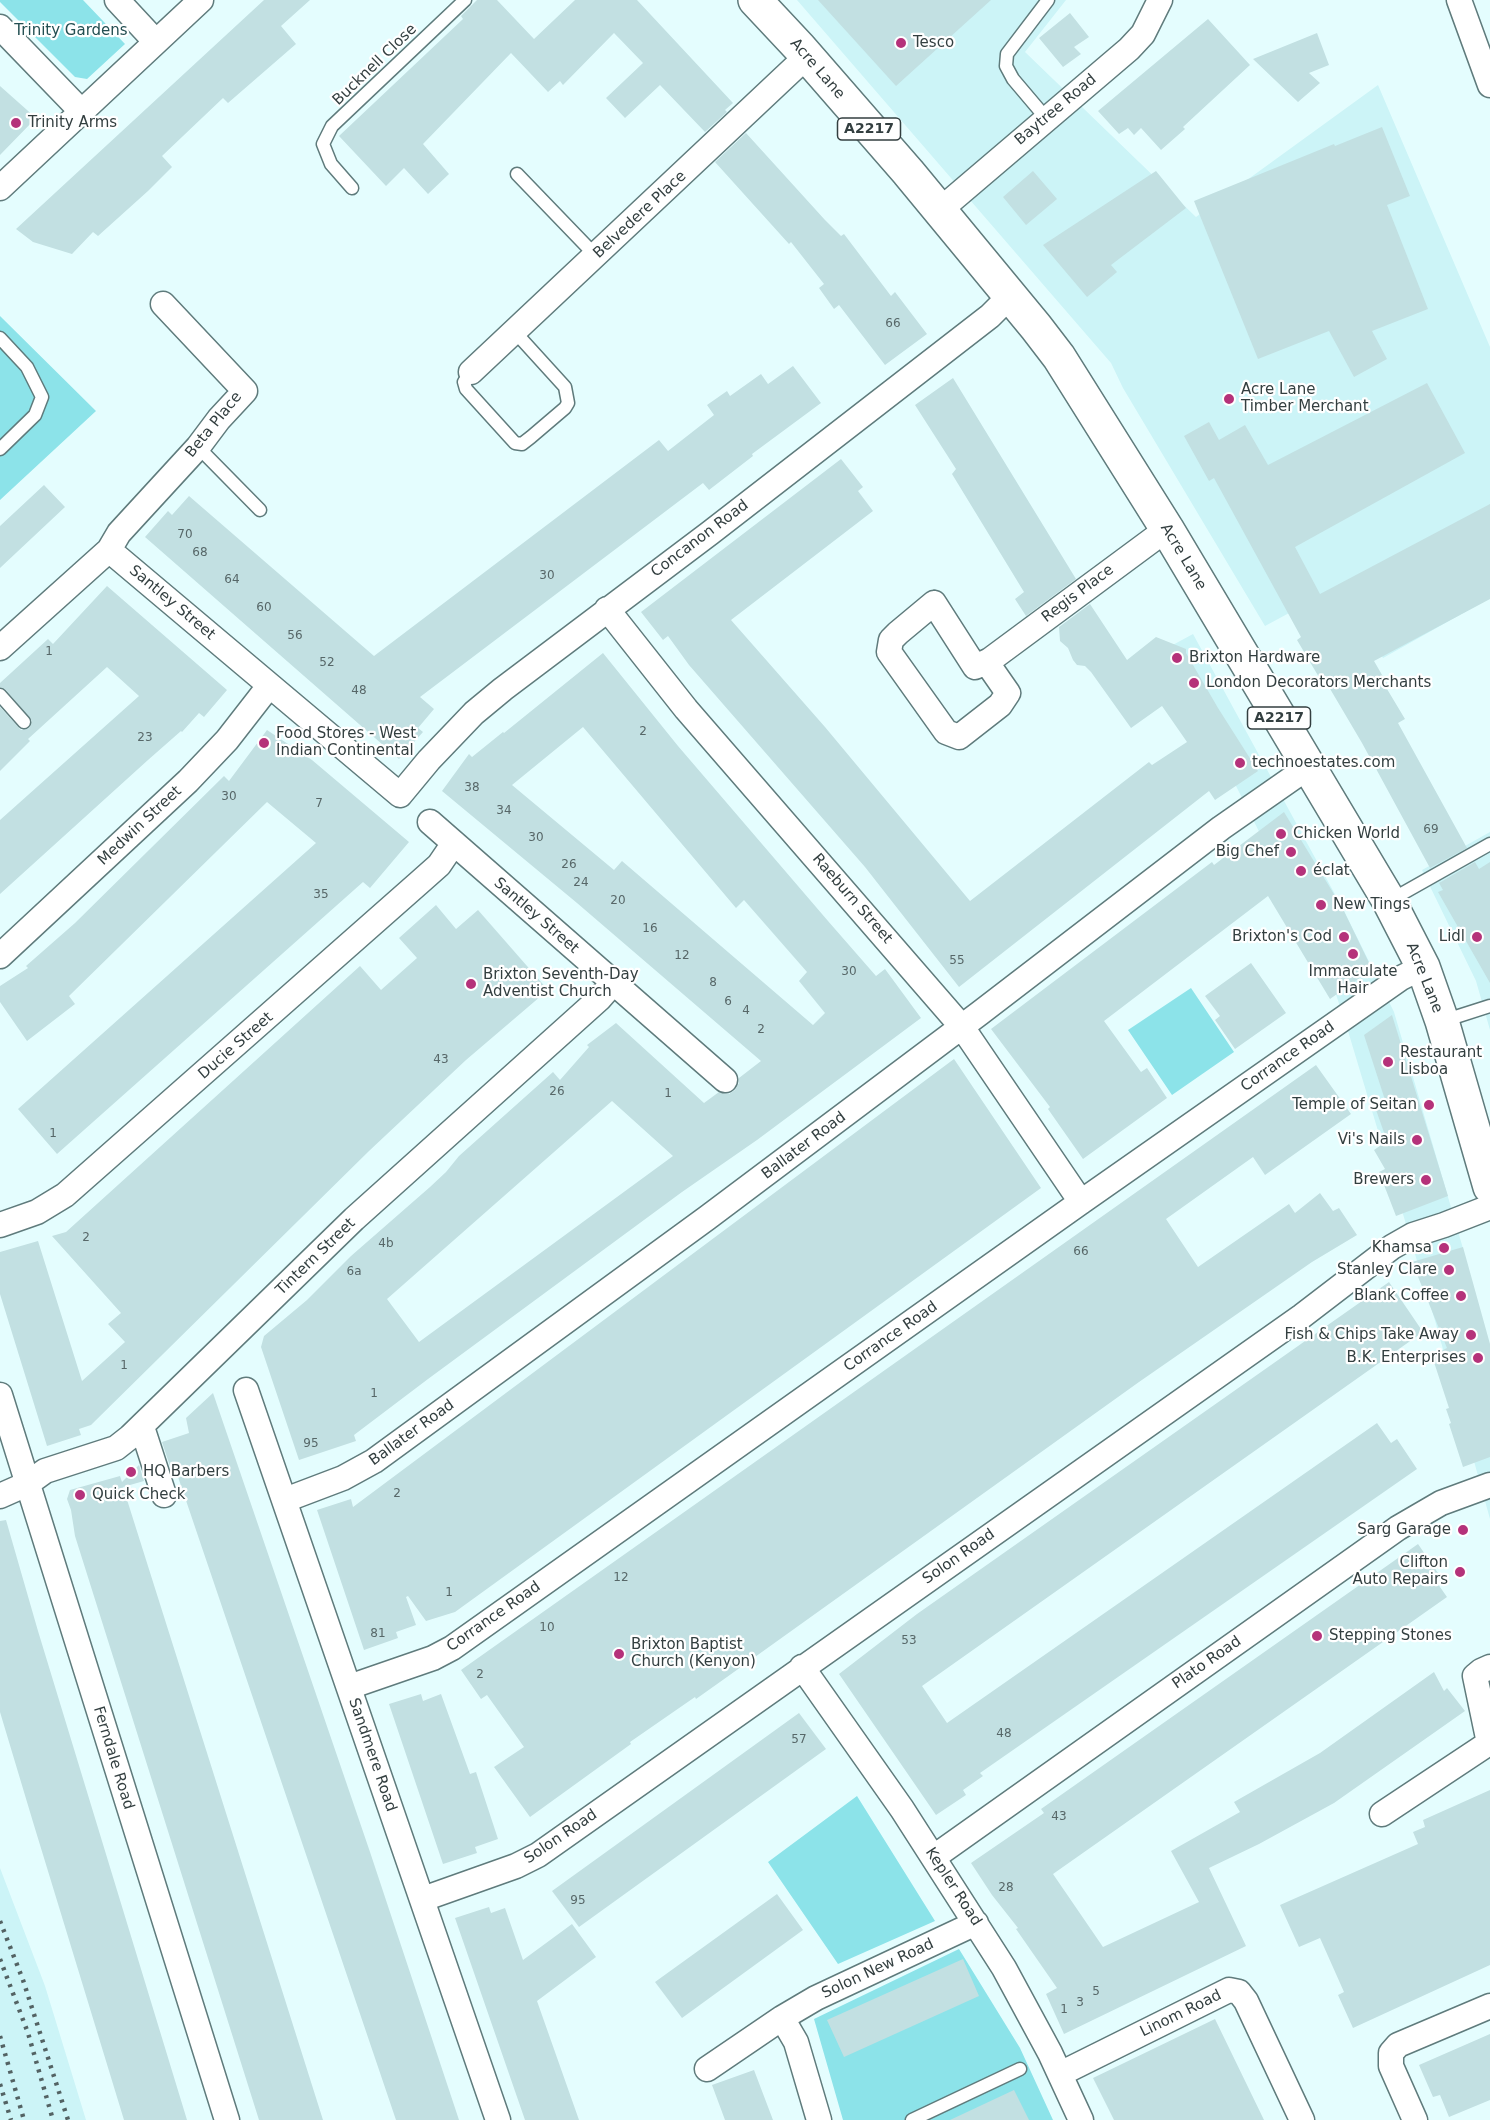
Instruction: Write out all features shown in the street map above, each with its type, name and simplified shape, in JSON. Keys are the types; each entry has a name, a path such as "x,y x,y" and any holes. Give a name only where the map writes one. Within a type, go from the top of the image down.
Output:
{"main road":[{"name":"Acre Lane","path":"755,0 807,56 1011,295 1059,357 1167,529 1389,901 1423,967 1442,1022 1490,1186"}],"street":[{"path":"117,0 156,42"},
{"path":"0,188 201,0"},
{"name":"Baytree Road","path":"940,210 1130,48 1143,34 1160,0"},
{"path":"1459,0 1490,85"},
{"path":"0,27 82,112"},
{"name":"Belvedere Place","path":"471,372 807,56"},
{"name":"Concanon Road","path":"400,795 429,759 474,713 990,316 1011,295"},
{"name":"Beta Place","path":"0,648 109,550 130,521 198,447 219,419 245,391 163,304"},
{"name":"Regis Place","path":"990,660 1167,529"},
{"name":"Santley Street","path":"109,550 400,795"},
{"path":"934,603 975,668 990,660 992,670 1008,693 1000,705 959,737 946,732 889,652 891,640 934,603"},
{"name":"Raeburn Street","path":"607,609 686,709 962,1027 1081,1202"},
{"name":"Medwin Street","path":"0,956 188,781 226,740 269,686"},
{"name":"Ballater Road","path":"285,1500 343,1478 374,1461 707,1218 962,1027 1221,828 1308,768"},
{"name":"Santley Street","path":"430,822 725,1080"},
{"name":"Ducie Street","path":"0,1226 51,1205 73,1188 422,881 439,865 454,843"},
{"name":"Corrance Road","path":"349,1687 432,1658 452,1648 1081,1202 1401,978 1423,967"},
{"name":"Tintern Street","path":"0,1496 27,1484 45,1471 116,1448 142,1426 354,1219 599,999 613,983"},
{"name":"Solon Road","path":"423,1899 516,1866 538,1855 1302,1316 1392,1247 1413,1235 1490,1207"},
{"name":"Sandmere Road","path":"246,1390 498,2120"},
{"name":"Ferndale Road","path":"0,1395 227,2120"},
{"path":"142,1426 164,1495"},
{"name":"Plato Road","path":"934,1857 1398,1528 1441,1503 1490,1485"},
{"name":"Kepler Road","path":"802,1667 934,1857 976,1923 1019,1994 1081,2120"},
{"path":"1382,1814 1489,1743 1475,1676 1490,1667"},
{"name":"Solon New Road","path":"707,2068 816,1998 976,1923"},
{"name":"Linom Road","path":"1060,2074 1229,1990 1239,1992 1246,2001 1302,2120"},
{"path":"1415,2120 1391,2066 1391,2053 1398,2045 1490,2006"},
{"path":"782,2018 796,2042 819,2120"}],"lane":[{"name":"Bucknell Close","path":"352,188 331,164 323,144 332,126 465,0"},
{"path":"1046,118 1013,79 1006,66 1007,54 1048,0"},
{"path":"517,174 596,256"},
{"path":"471,372 464,382 466,388 515,443 522,444 565,408 568,403 565,387 515,332"},
{"path":"0,338 27,367 42,397 35,415 0,449"},
{"path":"198,447 260,510"},
{"path":"0,695 24,722"},
{"path":"1389,901 1490,844"},
{"path":"1442,1022 1490,1006"},
{"path":"912,2120 1020,2069"}],"shaded area":[{"path":"797,0 1066,0 1025,52 1196,217 1378,85 1490,347 1490,598 1383,658 1343,584 1265,626 1123,388 1111,363"},
{"path":"1193,634 1343,909 1394,1012 1462,1245 1490,1353 1490,1519 1436,1324 1326,964 1236,786 1158,653"},
{"path":"1490,832 1490,1030 1476,981 1422,870"},
{"path":"0,1868 45,1986 86,2120 0,2120"}],"green space":[{"name":"Trinity Gardens","path":"0,0 83,0 125,44 87,79 75,77"},
{"path":"0,316 96,411 0,500"},
{"path":"1191,988 1234,1052 1172,1095 1128,1030"},
{"path":"857,1796 935,1921 838,1964 768,1862"},
{"path":"959,1949 1020,2048 1053,2120 843,2120 814,2019"}],"building":[{"path":"264,0 310,0 281,26 296,44 228,103 223,98 162,156 172,167 148,191 98,236 93,232 72,254 33,242 16,229"},
{"path":"477,0 497,0 534,39 575,0 637,0 733,103 725,110 727,112 705,132 660,85 625,118 606,98 643,63 614,33 563,85 560,81 548,92 511,53 423,144 449,174 428,194 404,168 386,186 339,136 463,19 461,16"},
{"name":"Tesco","path":"818,0 991,0 896,86"},
{"path":"1070,13 1089,37 1074,47 1081,54 1063,67 1039,38"},
{"path":"1208,19 1250,65 1161,150 1141,128 1134,135 1128,128 1119,134 1098,111"},
{"path":"1317,33 1329,65 1309,73 1320,83 1298,102 1253,59"},
{"name":"Trinity Arms","path":"0,86 36,118 0,155"},
{"path":"1382,127 1410,196 1387,205 1428,309 1372,331 1387,359 1354,377 1329,331 1258,359 1194,201"},
{"path":"746,133 825,220 841,236 844,234 891,296 895,292 927,334 885,365 839,305 834,309 819,288 824,284 791,242 789,244 715,162"},
{"path":"1033,171 1057,199 1026,225 1003,197"},
{"path":"1156,171 1186,208 1111,265 1117,272 1087,297 1043,245"},
{"path":"793,366 821,403 752,454 753,456 709,490 703,483 420,697 434,709 418,728 423,732 399,759 145,537 168,511 172,515 189,496 374,656 659,440 668,451 714,415 707,405 727,391 730,396 761,374 768,384"},
{"path":"953,378 1076,579 1026,616 1015,599 1024,592 952,474 956,469 915,405"},
{"path":"1427,383 1465,453 1295,547 1320,594 1490,504 1490,599 1374,661 1405,719 1398,723 1467,848 1430,868 1362,743 1326,682 1323,684 1297,640 1301,637 1214,478 1209,481 1184,436 1209,422 1219,440 1245,425 1268,465"},
{"path":"841,459 863,487 858,491 873,511 731,620 825,727 970,901 1149,762 1152,765 1187,742 1162,706 1131,728 1091,672 1085,666 1077,665 1073,660 1068,648 1060,641 1059,627 1090,604 1127,660 1156,637 1186,649 1186,653 1218,708 1258,771 1215,800 1209,791 959,987 865,867 689,665 668,636 663,640 641,612"},
{"path":"44,485 65,507 0,568 0,526"},
{"path":"107,586 227,690 204,717 199,713 182,732 0,894 0,820 139,696 107,667 28,739 30,741 0,771 0,707 21,730 29,728 32,721 6,690 0,687 0,683 48,639 53,644"},
{"path":"603,653 678,746 828,921 876,976 885,969 921,1018 428,1379 354,1435 356,1441 299,1460 261,1347 264,1336 307,1300 351,1256 430,1187 459,1156 553,1072 560,1080 589,1047 587,1045 616,1023 704,1103 719,1092 729,1094 735,1090 739,1078 761,1061 442,791 469,754 472,757","holes":["583,727 736,908 744,900 807,972 799,981 825,1013 813,1025 622,861 614,870 512,785","612,1101 673,1156 419,1342 387,1299"]},
{"path":"267,730 312,760 409,842 370,888 363,882 57,1154 18,1109 316,843 267,802 69,996 75,1004 27,1041 0,1002 0,986 28,968 26,966 75,923 224,776 229,781"},
{"path":"1284,812 1343,909 1372,969 1330,999 1268,896 1104,1021 1141,1072 1147,1068 1167,1098 1083,1159 1048,1109 1050,1107 991,1029 1212,862 1214,865"},
{"name":"Lidl","path":"1475,862 1479,869 1490,862 1490,983 1438,892 1443,890 1439,883"},
{"path":"436,905 456,929 478,910 548,990 466,1060 369,1151 91,1425 79,1429 81,1435 47,1446 0,1294 0,1252 38,1241 82,1381 125,1342 108,1324 121,1313 52,1236 66,1232 360,966 381,990 417,958 399,938"},
{"path":"1251,963 1286,1013 1235,1049 1215,1020 1220,1016 1205,996"},
{"path":"1392,1015 1448,1196 1396,1216 1379,1172 1385,1169 1374,1150 1387,1141 1375,1107 1385,1100 1364,1035"},
{"path":"954,1059 1041,1188 455,1612 426,1621 408,1596 406,1597 416,1625 396,1632 398,1638 364,1650 317,1510 351,1499 353,1507"},
{"path":"1316,1065 1351,1114 1265,1175 1253,1157 1166,1219 1198,1267 1289,1204 1295,1213 1320,1193 1333,1211 1339,1208 1357,1235 1312,1262 1139,1382 696,1699 695,1697 630,1742 631,1744 530,1817 494,1767 524,1747 487,1695 481,1699 461,1670"},
{"path":"1463,1247 1490,1344 1490,1457 1463,1467 1449,1424 1451,1423 1446,1409 1449,1408 1432,1356 1447,1348 1412,1262"},
{"path":"1389,1282 1423,1332 922,1686 947,1723 1377,1423 1391,1443 1397,1439 1417,1469 980,1773 983,1776 963,1790 966,1795 936,1815 839,1674 917,1614"},
{"path":"213,1393 459,2120 396,2120 176,1471 172,1472 162,1442 189,1433 186,1418"},
{"path":"139,1465 144,1481 123,1487 323,2120 259,2120 75,1536 67,1499 70,1490 120,1476 122,1482"},
{"path":"6,1520 187,2120 124,2120 33,1822 0,1712 0,1521"},
{"path":"1418,1544 1438,1573 1433,1577 1447,1597 1053,1874 1103,1947 1199,1902 1171,1851 1240,1812 1234,1802 1320,1753 1434,1672 1444,1691 1447,1688 1465,1711 1334,1803 1209,1868 1246,1946 1064,2034 1046,1994 1057,1988 1016,1929 1018,1928 971,1863 1044,1813 1041,1809"},
{"path":"421,1694 423,1701 441,1694 470,1774 476,1772 498,1839 475,1847 477,1853 443,1864 389,1704"},
{"path":"799,1713 826,1749 579,1927 552,1891"},
{"path":"1490,1790 1490,1965 1353,2028 1338,1995 1344,1992 1320,1938 1299,1947 1280,1905 1418,1844 1413,1832 1425,1827 1423,1820"},
{"path":"777,1894 803,1930 682,2018 655,1982"},
{"path":"489,1907 491,1913 505,1908 523,1960 572,1924 596,1957 537,2001 579,2120 525,2120 455,1918"},
{"path":"963,1959 979,1996 844,2057 827,2020"},
{"path":"1215,2019 1264,2120 1114,2120 1093,2078"},
{"path":"1490,2034 1490,2100 1449,2117 1440,2095 1433,2097 1419,2065"},
{"path":"754,2070 773,2120 725,2120 712,2085"},
{"path":"1014,2090 1029,2120 950,2120"}],"railway":[{"path":"0,1921 23,1980 68,2120"},
{"path":"0,1959 28,2033 53,2120"},
{"path":"0,2036 24,2120"},
{"path":"0,2084 11,2120"}],"place":[{"name":"Tesco","path":"901,43"},
{"name":"Trinity Arms","path":"16,123"},
{"name":"Acre Lane Timber Merchant","path":"1229,399"},
{"name":"Brixton Hardware","path":"1177,658"},
{"name":"London Decorators Merchants","path":"1194,683"},
{"name":"Food Stores - West Indian Continental","path":"264,743"},
{"name":"technoestates.com","path":"1240,763"},
{"name":"Chicken World","path":"1281,834"},
{"name":"Big Chef","path":"1291,852"},
{"name":"éclat","path":"1301,871"},
{"name":"New Tings","path":"1321,905"},
{"name":"Brixton's Cod","path":"1344,937"},
{"name":"Lidl","path":"1477,937"},
{"name":"Immaculate Hair","path":"1353,954"},
{"name":"Brixton Seventh-Day Adventist Church","path":"471,984"},
{"name":"Restaurant Lisboa","path":"1388,1062"},
{"name":"Temple of Seitan","path":"1429,1105"},
{"name":"Vi's Nails","path":"1417,1140"},
{"name":"Brewers","path":"1426,1180"},
{"name":"Khamsa","path":"1444,1248"},
{"name":"Stanley Clare","path":"1449,1270"},
{"name":"Blank Coffee","path":"1461,1296"},
{"name":"Fish & Chips Take Away","path":"1471,1335"},
{"name":"B.K. Enterprises","path":"1478,1358"},
{"name":"HQ Barbers","path":"131,1472"},
{"name":"Quick Check","path":"80,1495"},
{"name":"Sarg Garage","path":"1463,1530"},
{"name":"Clifton Auto Repairs","path":"1460,1572"},
{"name":"Stepping Stones","path":"1317,1636"},
{"name":"Brixton Baptist Church (Kenyon)","path":"619,1654"}]}
